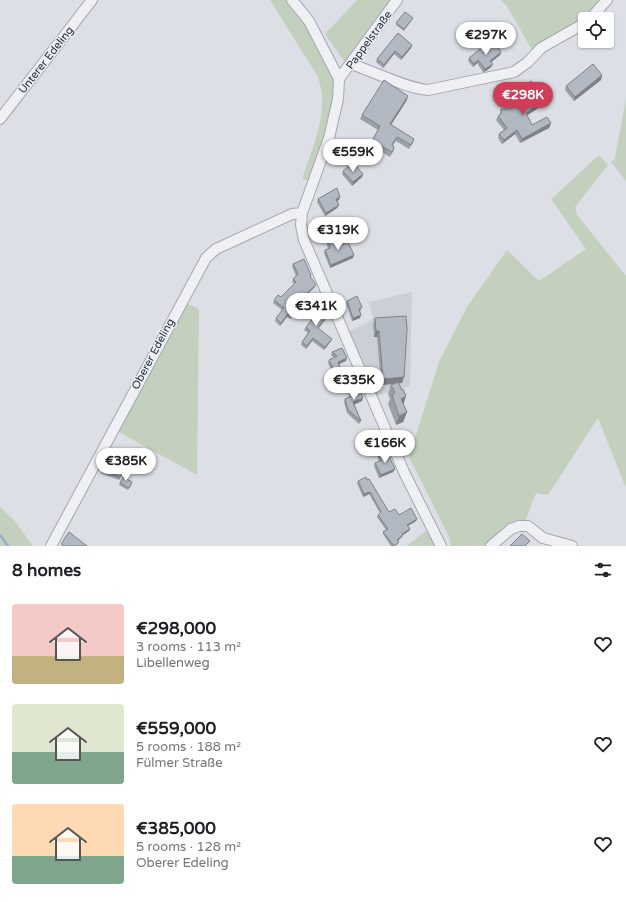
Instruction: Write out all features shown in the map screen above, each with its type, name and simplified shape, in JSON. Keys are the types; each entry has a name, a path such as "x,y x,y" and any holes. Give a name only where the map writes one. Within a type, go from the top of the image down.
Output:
{"street":[{"name":"Unterer Edeling","path":"0,119 92,0"},
{"path":"292,0 308,21 326,50 339,79 338,99 329,138 302,213 301,225 304,240 404,472 441,546"},
{"name":"Pappelstraße","path":"339,79 352,64 398,0"},
{"path":"596,12 606,0"},
{"path":"352,64 415,89 428,90 514,72 528,62 541,48 578,27"},
{"name":"Oberer Edeling","path":"51,546 198,270 206,258 216,249 292,214 302,213"},
{"path":"492,546 501,537 519,526 528,526 543,538 572,546"}],"shaded area":[{"path":"412,292 410,386 374,396 347,333 368,322 373,317 368,302"}],"green space":[{"path":"270,0 287,0 305,23 336,81 335,100 326,138 311,181 302,179 319,128 322,103 321,90 318,77"},
{"path":"357,0 393,0 346,64 325,34"},
{"path":"501,0 603,0 592,12 578,12 578,24 533,52 507,6"},
{"path":"626,98 626,181 611,162 615,158"},
{"path":"599,155 608,165 575,207 577,215 626,276 626,488 598,418 548,495 536,493 525,522 489,546 451,546 449,537 409,457 439,362 467,307 507,250 539,281 586,249 551,199"},
{"path":"184,302 199,309 197,475 117,431"},
{"path":"0,507 14,520 33,546 0,546"},
{"path":"429,528 441,546 407,546"}],"building":[{"path":"405,12 413,18 404,29 396,23"},
{"path":"398,33 412,45 402,57 395,51 384,65 377,59"},
{"path":"492,45 494,47 496,45 501,52 490,61 493,64 487,68 485,69 478,60 474,64 469,58 480,49 483,53"},
{"path":"593,64 602,75 575,97 566,86"},
{"path":"384,80 408,96 390,124 414,139 411,145 397,137 392,144 394,148 392,152 372,141 380,126 362,115"},
{"path":"531,81 546,100 526,113 532,125 547,117 551,123 522,139 517,130 504,140 499,134 507,128 498,116 501,114 501,109 510,109 527,96 532,91 527,84"},
{"path":"355,139 372,149 367,159 349,149"},
{"path":"351,164 354,168 356,166 363,174 353,182 343,171"},
{"path":"337,188 340,197 336,199 339,205 326,213 318,199"},
{"path":"336,236 338,246 348,242 354,255 331,265 325,250 330,248 328,238"},
{"path":"304,259 311,275 310,276 316,285 301,298 302,299 294,307 297,310 291,316 288,314 281,323 276,318 284,308 274,300 278,295 281,297 296,282 293,279 298,274 293,264"},
{"path":"357,296 362,307 359,309 361,315 353,318 347,301"},
{"path":"313,302 320,304 320,308 323,310 320,313 326,317 318,328 332,339 325,347 313,338 307,346 302,342 310,331 306,327 315,316 307,310"},
{"path":"406,316 407,329 404,377 383,379 379,331 376,331 375,318"},
{"path":"342,348 347,358 338,362 341,370 335,373 329,360 337,356 332,352"},
{"path":"398,382 406,396 401,399 407,412 399,416 392,395 395,393 391,385"},
{"path":"358,387 363,398 353,402 361,421 348,410 345,399 352,396 349,390"},
{"path":"386,450 395,469 381,475 375,463 382,460 379,453"},
{"path":"108,458 117,463 116,466 124,470 120,477 102,469"},
{"path":"123,477 132,482 129,488 120,483"},
{"path":"366,477 367,480 369,479 389,512 395,509 399,515 411,508 417,519 407,525 410,529 402,534 403,535 397,540 399,542 394,546 383,532 388,529 378,515 381,512 370,492 364,494 358,481"},
{"path":"69,532 87,546 64,546 61,544"},
{"path":"522,534 530,541 525,546 510,546"}],"waterway":[{"path":"0,535 8,546"}]}
